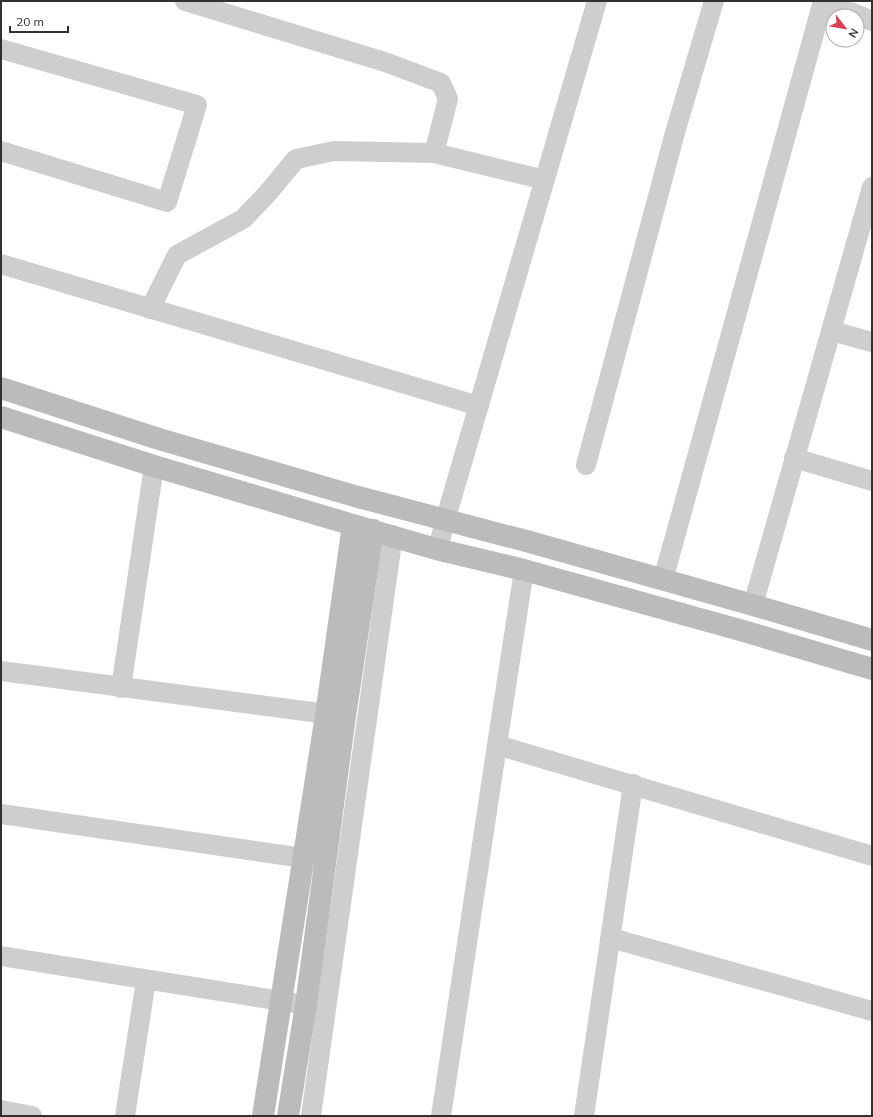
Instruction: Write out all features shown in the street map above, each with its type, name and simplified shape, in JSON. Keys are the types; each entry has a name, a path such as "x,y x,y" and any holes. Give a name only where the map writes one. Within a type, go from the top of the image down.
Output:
{"street":[{"path":"185,1 385,62 441,83 448,99 434,153"},
{"path":"438,549 597,1"},
{"path":"586,465 676,129 714,1"},
{"path":"663,580 823,3 854,13 872,21"},
{"path":"1,49 197,105 167,202 1,151"},
{"path":"150,309 177,255 243,219 267,194 296,159 334,151 434,153 545,180"},
{"path":"753,605 872,187"},
{"path":"1,264 479,406"},
{"path":"832,331 872,342"},
{"path":"1,388 159,439 358,498 530,542 872,640"},
{"path":"1,418 154,466 438,549 524,570 740,630 872,669"},
{"path":"794,458 872,481"},
{"path":"121,688 154,466"},
{"path":"263,1116 303,858 335,716 373,530"},
{"path":"311,1116 373,530"},
{"path":"441,1116 496,745 524,570"},
{"path":"1,672 335,716"},
{"path":"288,1116 306,1005 335,716"},
{"path":"496,745 633,784 872,856"},
{"path":"584,1116 633,784"},
{"path":"1,814 303,858"},
{"path":"611,938 872,1011"},
{"path":"1,956 306,1005"},
{"path":"125,1116 146,980"},
{"path":"1,1110 32,1116"}]}
